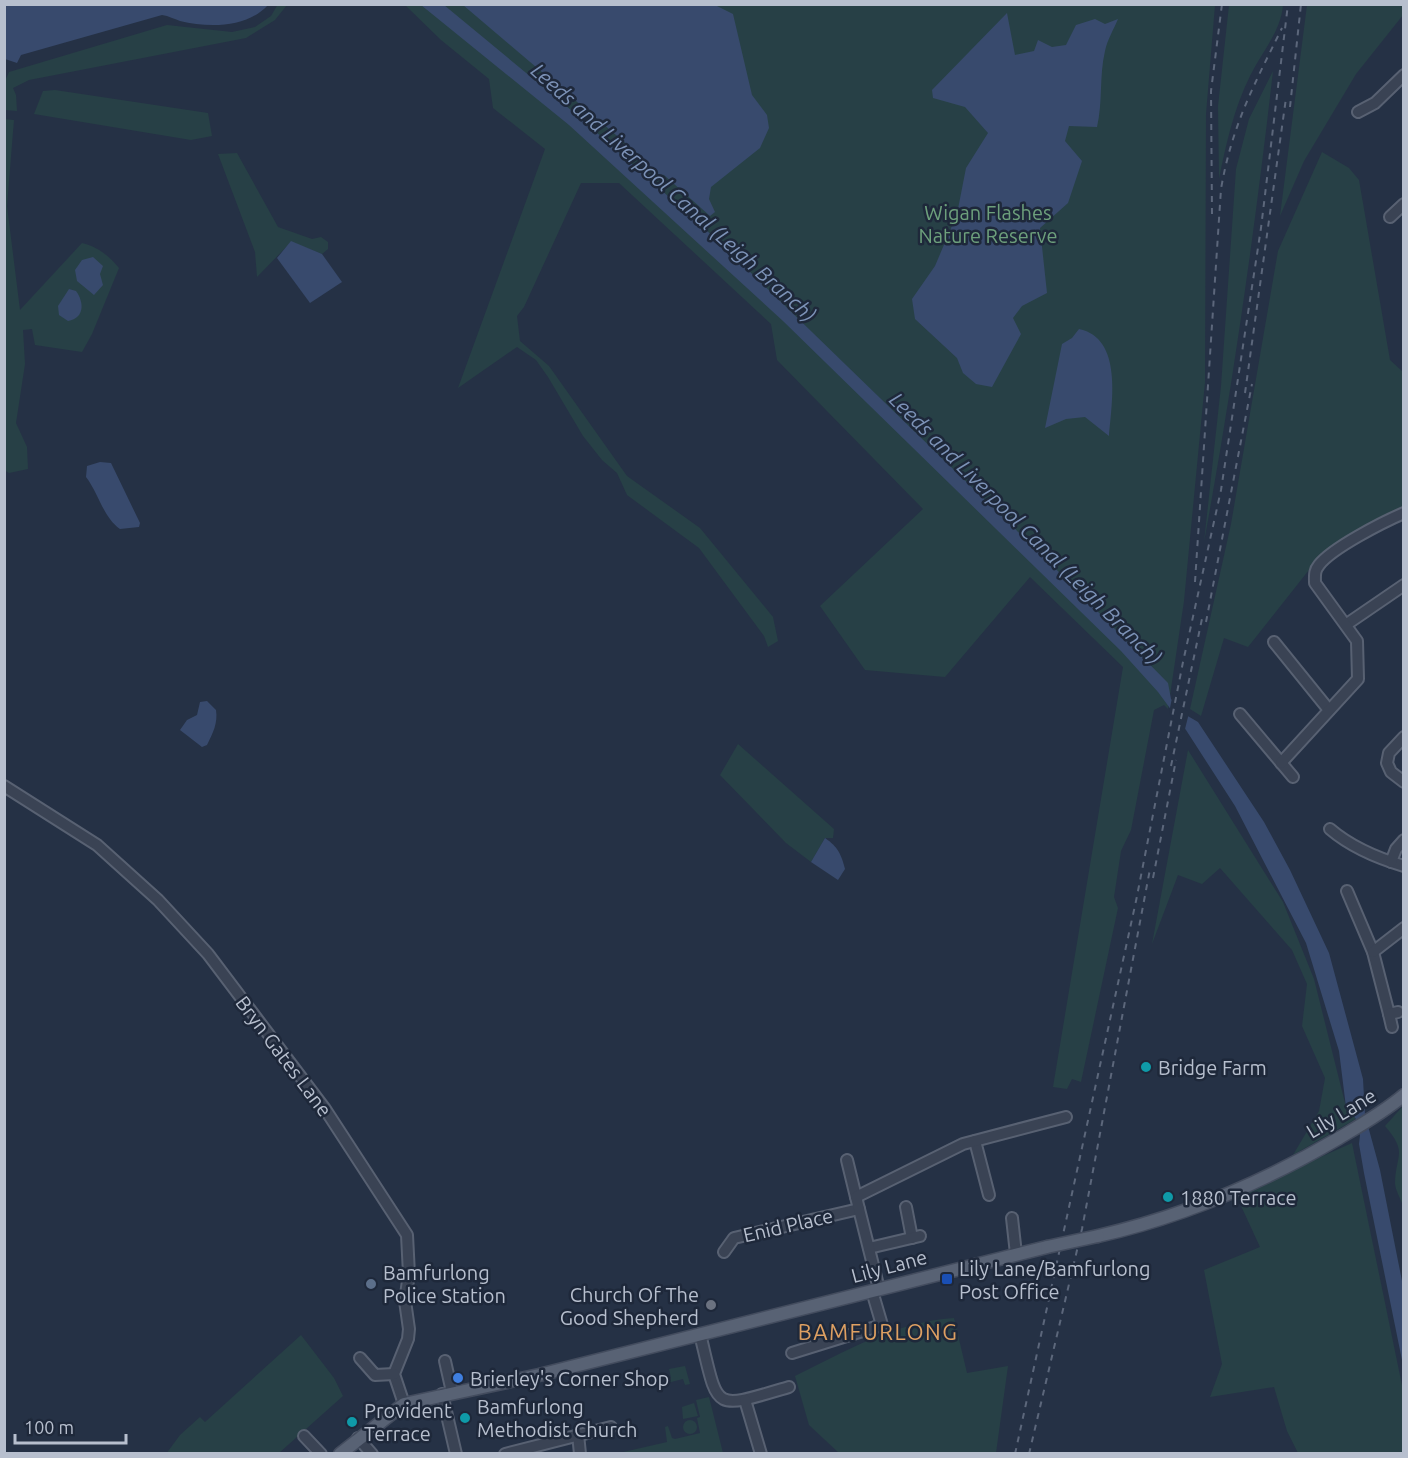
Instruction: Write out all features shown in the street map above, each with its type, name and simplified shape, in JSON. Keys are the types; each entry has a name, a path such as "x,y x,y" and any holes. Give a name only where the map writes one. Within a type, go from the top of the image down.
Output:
{"main road":[{"name":"Lily Lane","path":"400,1406 447,1393 539,1375 1016,1254 1098,1236 1180,1213 1286,1167 1376,1116 1404,1095"},
{"path":"340,1454 400,1406"}],"street":[{"path":"1358,112 1375,103 1404,75"},
{"path":"1281,763 1358,679 1357,641 1347,624 1315,583 1315,572 1320,564 1352,541 1404,513"},
{"path":"1347,624 1404,585"},
{"path":"1274,642 1329,710"},
{"path":"1240,714 1293,777"},
{"path":"1404,737 1389,753 1387,764 1391,772 1404,782"},
{"name":"Bryn Gates Lane","path":"4,786 97,845 158,900 208,954 325,1109 406,1235 410,1274 405,1301 410,1329 394,1374"},
{"path":"1330,829 1350,843 1404,866"},
{"path":"1391,862 1396,849 1404,840"},
{"path":"1347,891 1373,952 1393,1013 1392,1027"},
{"path":"1373,952 1404,928"},
{"path":"856,1197 963,1144 1060,1121"},
{"path":"975,1141 989,1195"},
{"path":"792,1353 882,1325 869,1248 847,1161"},
{"path":"869,1248 916,1237 906,1207"},
{"name":"Enid Place","path":"724,1252 734,1238 859,1209"},
{"path":"1012,1218 1016,1254"},
{"path":"700,1334 717,1395 727,1402 745,1400 789,1387"},
{"path":"360,1358 375,1375 394,1374 400,1406"},
{"path":"445,1361 456,1454"},
{"path":"745,1400 761,1454"},
{"path":"505,1454 610,1427"},
{"path":"578,1434 580,1454"},
{"path":"304,1436 321,1454"},
{"path":"358,1438 372,1454"}],"green space":[{"path":"278,4 287,5 275,20 246,38 29,80 13,88 17,111 5,110 5,81 9,72 167,25 232,32 255,27 271,16"},
{"name":"Wigan Flashes Nature Reserve","path":"405,5 1215,5 1206,114 1205,382 1184,601 1168,709 1164,705 1154,710 1131,830 1121,851 1114,897 1118,908 1081,1082 1072,1079 1067,1089 1053,1087 1123,667 1030,577 945,677 865,670 820,606 923,509 777,360 771,324 619,183 581,183 524,307 517,316 520,341 549,366 627,476 700,528 773,617 778,641 768,647 764,636 699,548 627,495 617,473 602,460 583,436 536,360 517,347 458,388 545,149 493,108 489,79 441,40"},
{"path":"1229,5 1283,5 1275,33 1250,76 1239,101 1219,179 1218,106"},
{"path":"1307,5 1403,5 1403,15 1356,74 1304,161 1280,216"},
{"path":"1273,71 1243,307 1204,542 1221,386 1236,169 1249,119"},
{"path":"55,90 208,113 212,136 191,140 34,114 43,91"},
{"path":"4,119 14,120 7,206 20,310 82,243 102,252 119,268 92,334 82,352 35,345 32,329 23,330 25,364 16,423 27,447 28,469 9,473 4,470"},
{"path":"1322,152 1349,168 1359,180 1390,360 1403,372 1403,508 1320,556 1248,647 1224,638 1201,716 1190,709 1231,524 1278,251"},
{"path":"237,153 278,227 312,239 321,237 328,242 328,249 322,254 291,242 257,277 255,252 218,154"},
{"path":"738,744 834,829 833,838 825,838 811,862 786,843 720,775"},
{"path":"1188,750 1283,902 1314,979 1346,1107 1356,1119 1293,1155 1319,1111 1325,1078 1302,1026 1307,984 1292,950 1220,868 1202,884 1178,875 1152,944"},
{"path":"1403,1106 1403,1206 1395,1183 1399,1148 1385,1126"},
{"path":"1352,1143 1403,1390 1403,1453 1298,1453 1287,1431 1274,1387 1210,1397 1222,1364 1204,1270 1260,1247 1236,1195"},
{"path":"954,1318 967,1373 1008,1366 996,1453 839,1453 809,1425 795,1376 891,1332 911,1325"},
{"path":"301,1335 334,1378 343,1396 279,1453 166,1454 180,1435 200,1417 205,1422"},
{"path":"685,1366 690,1384 685,1385 683,1379 667,1383 666,1380 671,1378 669,1369"},
{"path":"709,1397 723,1453 619,1453 667,1442 665,1427 668,1426 672,1438 675,1439 700,1433 697,1418 700,1417 696,1400"},
{"path":"694,1403 698,1416 683,1419 682,1407"},
{"path":"687,1420 693,1420 697,1427 693,1434 687,1434 683,1430 683,1424"}],"water":[{"path":"5,4 268,5 249,18 227,24 203,25 162,15 21,55 17,63 5,59"},
{"name":"Leeds and Liverpool Canal (Leigh Branch)","path":"421,5 444,5 577,115 715,238 1047,560 1168,683 1171,699 1186,715 1198,722 1264,822 1290,870 1329,953 1363,1079 1365,1115 1380,1170 1403,1286 1403,1365 1364,1173 1359,1144 1360,1135 1356,1119 1346,1107 1339,1051 1306,943 1235,806 1186,730 1158,692 1121,651 783,321 569,125"},
{"path":"463,5 715,5 733,14 752,95 767,115 769,128 760,148 711,187 709,199 715,212 710,216 664,175 655,173 647,167 636,152"},
{"path":"1007,13 1015,55 1034,51 1038,40 1052,47 1066,45 1076,25 1095,19 1105,24 1118,19 1105,51 1097,127 1069,126 1065,141 1082,161 1068,203 1040,228 1047,293 1022,306 1013,318 1021,334 992,387 976,384 963,373 957,358 915,319 912,299 935,266 957,214 966,168 988,133 965,107 933,98 932,90"},
{"path":"291,241 322,254 342,282 310,303 277,258"},
{"path":"93,257 103,266 100,274 103,285 94,295 77,281 75,270 82,260"},
{"path":"69,289 76,291 81,300 81,309 78,317 68,321 59,315 58,306"},
{"path":"1079,329 1093,335 1103,345 1109,358 1112,373 1112,406 1109,436 1085,417 1066,419 1045,428 1062,344 1072,338"},
{"path":"100,462 111,463 140,523 139,527 120,529 105,512 86,477 87,466"},
{"path":"207,701 216,710 216,719 207,745 202,747 180,730 187,720 197,715 200,702"},
{"path":"825,838 836,848 844,864 845,869 838,880 811,862"}],"pier":[{"path":"1173,693 1189,713 1184,733 1169,713"}],"railway":[{"path":"1212,214 1211,91 1222,4"},
{"path":"1015,1454 1136,901 1183,662 1221,490 1261,228 1288,4"},
{"path":"1290,107 1301,4"},
{"path":"1195,582 1221,189 1238,125 1253,87 1282,28"},
{"path":"1245,393 1286,98"},
{"path":"1206,622 1252,384"},
{"path":"1171,766 1203,614"},
{"path":"1153,878 1176,760"},
{"path":"1029,1454 1082,1229 1150,869"}],"place":[{"name":"Bridge Farm","path":"1146,1067"},
{"name":"1880 Terrace","path":"1168,1197"},
{"name":"Lily Lane/Bamfurlong Post Office","path":"947,1279"},
{"name":"Bamfurlong Police Station","path":"371,1284"},
{"name":"Church Of The Good Shepherd","path":"711,1305"},
{"name":"Brierley's Corner Shop","path":"458,1378"},
{"name":"Bamfurlong Methodist Church","path":"465,1418"},
{"name":"Provident Terrace","path":"352,1422"}],"district":[{"name":"BAMFURLONG","path":"878,1331"}]}
